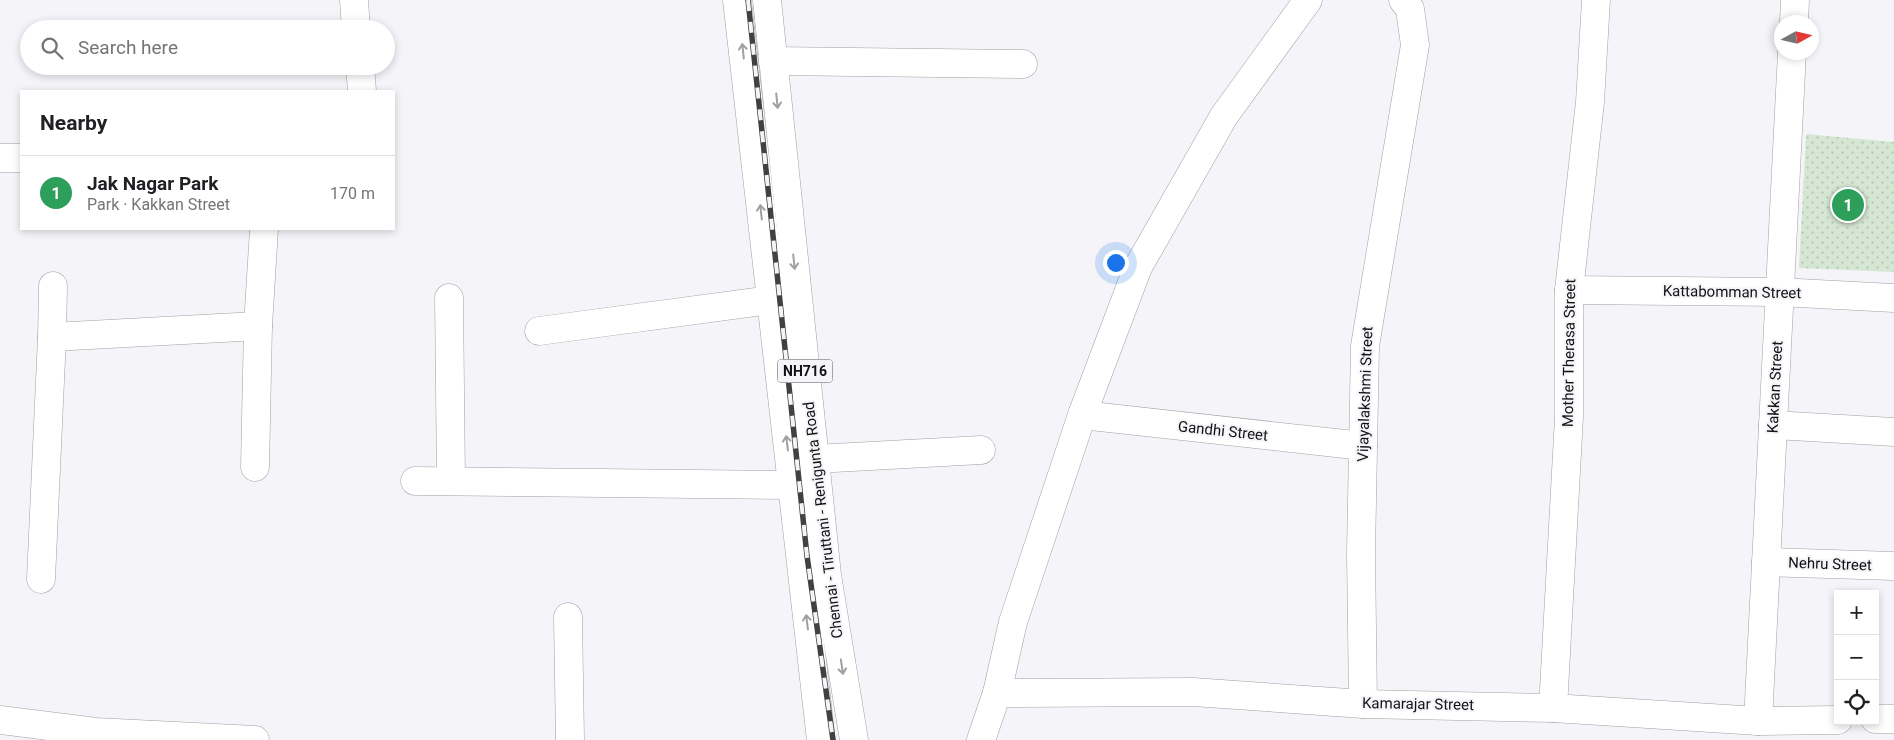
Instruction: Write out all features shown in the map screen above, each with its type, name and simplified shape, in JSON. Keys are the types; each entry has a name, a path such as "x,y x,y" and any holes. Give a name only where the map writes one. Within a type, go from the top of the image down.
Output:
{"main road":[{"path":"354,0 355,20"},
{"name":"Chennai - Tiruttani - Renigunta Road","path":"738,0 770,300 821,740"},
{"name":"Chennai - Tiruttani - Renigunta Road","path":"767,0 827,575 854,740"},
{"path":"981,740 997,693 1013,622 1082,415 1138,267 1224,116 1308,0"},
{"name":"Vijayalakshmi Street","path":"1363,704 1361,553 1367,322 1415,45 1410,9 1403,0"},
{"name":"Mother Therasa Street","path":"1553,708 1569,416 1569,290 1590,102 1596,0"},
{"path":"1794,15 1795,0"},
{"name":"Kakkan Street","path":"1758,721 1792,60"},
{"path":"773,61 1024,64"},
{"path":"361,75 362,90"},
{"path":"0,158 20,158"},
{"path":"255,467 258,326 264,230"},
{"path":"41,580 53,286"},
{"name":"Kattabomman Street","path":"1569,290 1780,292 1894,298"},
{"path":"449,298 451,482"},
{"path":"539,331 770,300"},
{"path":"52,337 258,326"},
{"name":"Gandhi Street","path":"1082,415 1363,446"},
{"path":"1773,425 1894,432"},
{"path":"815,458 981,450"},
{"path":"415,481 791,485"},
{"name":"Nehru Street","path":"1766,562 1894,566"},
{"path":"568,617 570,740"},
{"name":"Kamarajar Street","path":"997,693 1193,692 1363,704 1553,708 1758,721 1834,720"},
{"path":"1879,719 1894,718"},
{"path":"0,720 96,732 255,740"}],"green space":[{"path":"1806,134 1893,142 1894,140 1894,272 1799,268"}],"railway":[{"path":"748,0 807,556 833,740"}],"place":[{"name":"Jak Nagar Park","path":"1848,205"}]}
